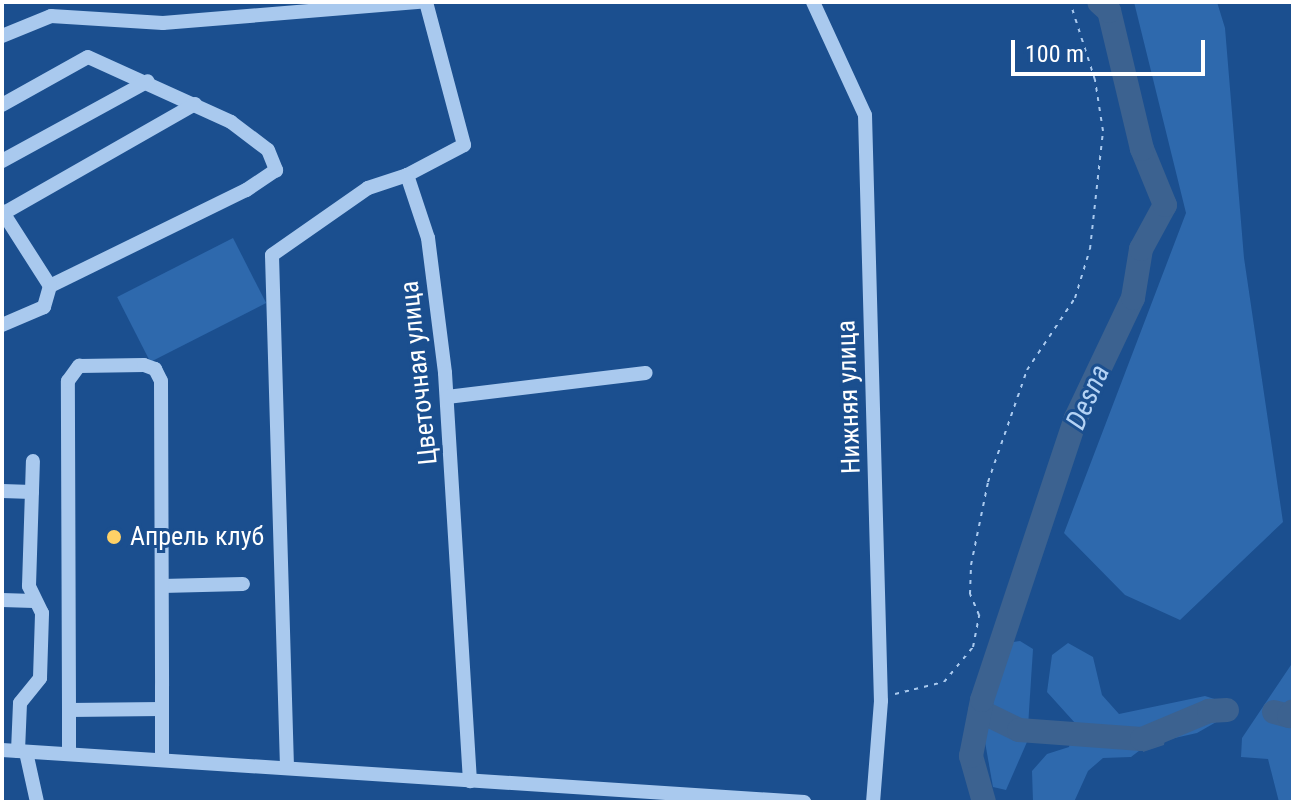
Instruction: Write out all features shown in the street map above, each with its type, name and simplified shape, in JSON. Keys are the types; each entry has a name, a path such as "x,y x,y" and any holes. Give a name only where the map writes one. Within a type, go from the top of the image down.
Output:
{"street":[{"path":"2,36 51,16 163,23 420,2"},
{"path":"287,767 272,255 368,188 407,175 464,145 426,2"},
{"name":"Нижняя улица","path":"813,2 865,115 881,701 873,802"},
{"path":"2,105 88,57 195,104 268,150 276,170 246,190 50,286 44,307 4,319"},
{"path":"2,161 148,81"},
{"path":"50,286 3,212 195,104"},
{"name":"Цветочная улица","path":"407,175 428,238 447,397 470,781"},
{"path":"69,754 68,381 79,366 144,365 160,376 162,759"},
{"path":"447,397 646,373"},
{"path":"33,461 29,586 42,613 40,678 20,703 22,752 37,802"},
{"path":"2,491 32,492"},
{"path":"162,586 243,584"},
{"path":"2,600 34,601"},
{"path":"69,710 162,709"},
{"path":"2,750 804,802"}],"path":[{"path":"881,701 916,686 944,682 973,647 979,615 970,594 971,565 988,482 1027,370 1075,298 1090,249 1103,131 1095,80 1070,2"}],"shaded area":[{"path":"1134,2 1217,2 1225,28 1244,258 1283,522 1180,620 1125,595 1064,533 1186,213"},
{"path":"233,238 266,303 150,362 117,297"},
{"path":"1020,641 1033,649 1027,742 1006,790 993,787 985,742 990,697 1007,643"},
{"path":"1068,643 1093,657 1102,695 1119,714 1205,696 1227,703 1218,721 1197,733 1148,744 1131,757 1103,758 1088,771 1074,802 1033,802 1032,771 1047,754 1069,747 1075,723 1047,692 1052,655"},
{"path":"1293,662 1293,802 1279,802 1268,759 1241,757 1242,738"},
{"path":"1159,728 1166,731 1164,745 1143,752 1142,739"}],"waterway":[{"name":"Desna","path":"984,802 971,756 982,700 1076,418 1133,298 1141,249 1165,205 1142,149 1109,11 1099,2"},
{"path":"980,711 1019,730 1142,739 1209,711 1227,710"},
{"path":"1274,712 1289,716 1293,711"}],"place":[{"name":"Апрель клуб","path":"114,537"}]}
